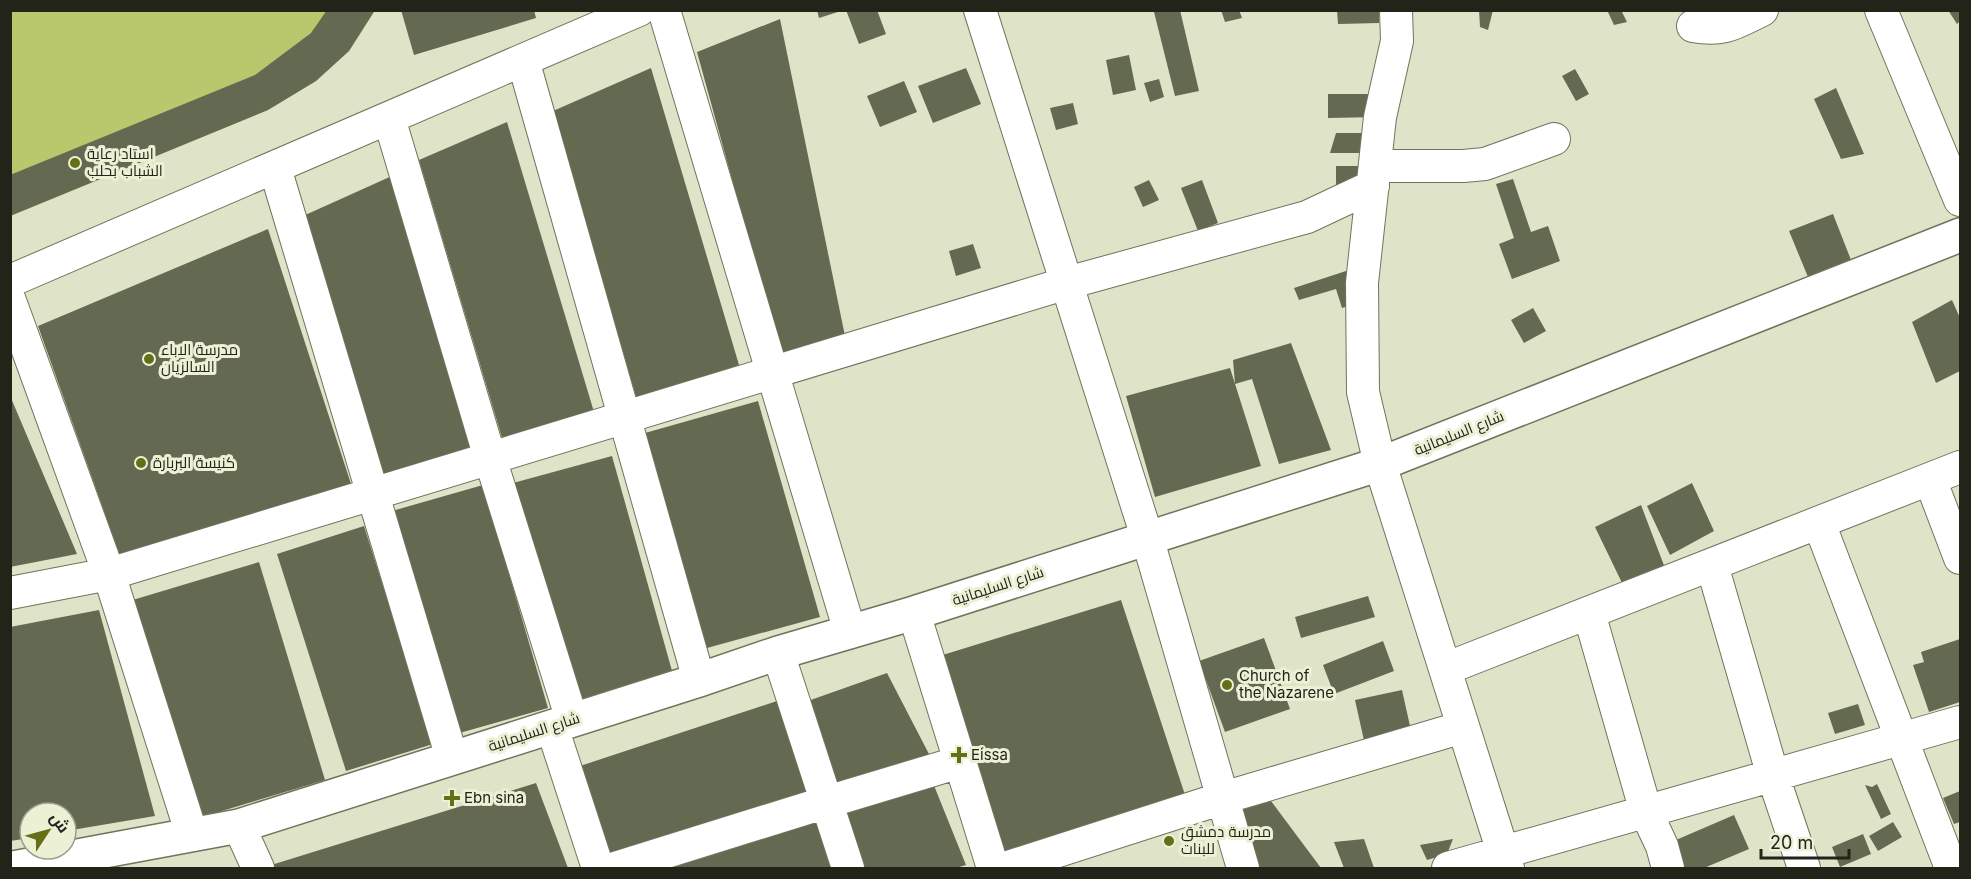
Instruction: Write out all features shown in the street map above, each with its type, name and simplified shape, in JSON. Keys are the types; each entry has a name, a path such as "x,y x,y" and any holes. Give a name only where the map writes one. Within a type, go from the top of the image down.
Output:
{"main road":[{"name":"شارع السليمانية","path":"14,868 239,826 778,653 914,613 1380,464 1960,235"}],"street":[{"path":"10,281 639,10"},
{"path":"664,10 849,632"},
{"path":"980,10 1147,537 1243,868"},
{"path":"1396,10 1397,41 1380,117 1362,283 1363,392 1380,464 1506,861"},
{"path":"1693,26 1709,29 1724,28 1762,10"},
{"path":"1881,10 1960,200"},
{"path":"523,60 699,680"},
{"path":"389,118 490,458 562,724 598,868"},
{"path":"10,593 109,574 1067,283 1307,217 1374,176 1485,164 1554,139"},
{"path":"275,168 452,758"},
{"path":"10,301 109,574 192,835"},
{"path":"1445,669 1960,467"},
{"path":"1930,479 1960,558"},
{"path":"1819,523 1951,868"},
{"path":"1712,565 1773,776 1804,868"},
{"path":"914,613 993,868"},
{"path":"1589,613 1646,812 1662,846 1668,868"},
{"path":"778,653 848,868"},
{"path":"1448,868 1506,861 1646,812 1960,722"},
{"path":"1005,868 1223,798 1463,727"},
{"path":"615,868 960,762"},
{"path":"239,826 258,868"}],"green space":[{"name":"استاد رعاية الشباب بحلب","path":"10,11 375,11 349,51 316,81 268,110 11,216"}],"building":[{"path":"327,10 375,10 349,51 316,81 268,110 10,216 10,175 255,75 311,33"},
{"path":"401,10 534,10 536,18 414,55"},
{"path":"817,10 841,10 841,11 819,18"},
{"path":"846,10 877,10 886,34 859,44"},
{"path":"1180,10 1199,91 1175,96 1154,12"},
{"path":"1221,10 1239,10 1242,18 1225,22"},
{"path":"1337,10 1379,10 1379,23 1338,24"},
{"path":"1479,10 1493,10 1488,30 1480,27"},
{"path":"1607,10 1621,10 1627,22 1614,25"},
{"path":"1948,10 1960,10 1960,21 1957,24"},
{"path":"780,19 845,336 780,354 697,52"},
{"path":"1129,55 1136,90 1113,95 1106,60"},
{"path":"651,68 739,365 637,400 553,111"},
{"path":"966,68 981,104 933,123 918,86"},
{"path":"1575,69 1589,94 1576,101 1562,76"},
{"path":"1159,79 1164,97 1150,102 1144,83"},
{"path":"904,81 917,112 880,127 867,96"},
{"path":"1836,88 1864,154 1841,159 1814,99"},
{"path":"1328,94 1373,94 1380,117 1328,118"},
{"path":"1073,103 1078,124 1056,130 1050,108"},
{"path":"507,122 594,412 503,441 419,160"},
{"path":"1336,133 1367,133 1367,153 1330,153"},
{"path":"1336,166 1363,166 1364,186 1336,187"},
{"path":"394,175 472,447 381,479 303,216"},
{"path":"1513,179 1531,232 1548,226 1560,261 1512,279 1499,244 1514,238 1496,184"},
{"path":"1149,180 1159,200 1143,207 1134,187"},
{"path":"1202,180 1218,223 1198,231 1181,188"},
{"path":"1833,214 1851,260 1808,277 1789,231"},
{"path":"268,229 352,487 120,556 38,326"},
{"path":"973,244 981,268 956,276 949,251"},
{"path":"1346,271 1357,303 1342,308 1336,289 1299,300 1294,288"},
{"path":"1952,300 1960,318 1960,371 1936,383 1912,322"},
{"path":"1533,308 1546,331 1524,343 1511,320"},
{"path":"1291,343 1331,450 1279,464 1252,379 1235,384 1233,360"},
{"path":"1230,368 1261,466 1155,497 1126,396"},
{"path":"11,398 77,554 10,567"},
{"path":"758,401 820,617 707,648 645,433"},
{"path":"612,456 674,678 575,705 513,483"},
{"path":"1692,483 1714,531 1670,555 1647,506"},
{"path":"483,485 548,708 456,734 392,511"},
{"path":"1641,505 1665,568 1624,587 1595,527"},
{"path":"364,526 433,744 346,771 277,554"},
{"path":"259,562 325,780 192,820 126,602"},
{"path":"1368,596 1375,617 1301,638 1295,617"},
{"path":"1121,600 1186,798 992,864 933,658"},
{"path":"99,610 155,816 78,829 78,801 18,801 18,840 10,841 10,627"},
{"path":"1264,638 1290,709 1225,732 1199,661"},
{"path":"1960,639 1960,702 1929,712 1913,665 1924,662 1921,652"},
{"path":"1383,641 1394,671 1334,694 1323,665"},
{"path":"887,673 930,756 833,789 805,702"},
{"path":"1402,690 1412,735 1365,745 1355,700"},
{"path":"777,701 808,794 605,865 577,767"},
{"path":"1858,704 1865,725 1835,734 1828,713"},
{"path":"536,783 568,868 269,868 268,866"},
{"path":"933,783 966,865 956,868 858,868 837,812"},
{"path":"1877,784 1891,814 1881,819 1865,785 1872,787"},
{"path":"1960,791 1960,822 1954,824 1943,798"},
{"path":"1271,801 1321,868 1250,868 1234,812"},
{"path":"818,814 839,868 642,868"},
{"path":"1734,815 1749,849 1704,868 1671,868 1662,846"},
{"path":"1893,822 1902,837 1878,851 1869,836"},
{"path":"1863,834 1871,854 1840,867 1832,847"},
{"path":"1364,839 1374,868 1344,868 1334,842"},
{"path":"1453,839 1447,854 1427,860 1420,845"}],"place":[{"name":"استاد رعاية الشباب بحلب","path":"75,163"},
{"name":"مدرسة الاباء السالزيان","path":"149,359"},
{"name":"كنيسة البربارة","path":"141,463"},
{"name":"Church of the Nazarene","path":"1227,685"},
{"name":"Eissa","path":"959,755"},
{"name":"Ebn sina","path":"452,798"},
{"name":"مدرسة دمشق للبنات","path":"1169,841"}]}
